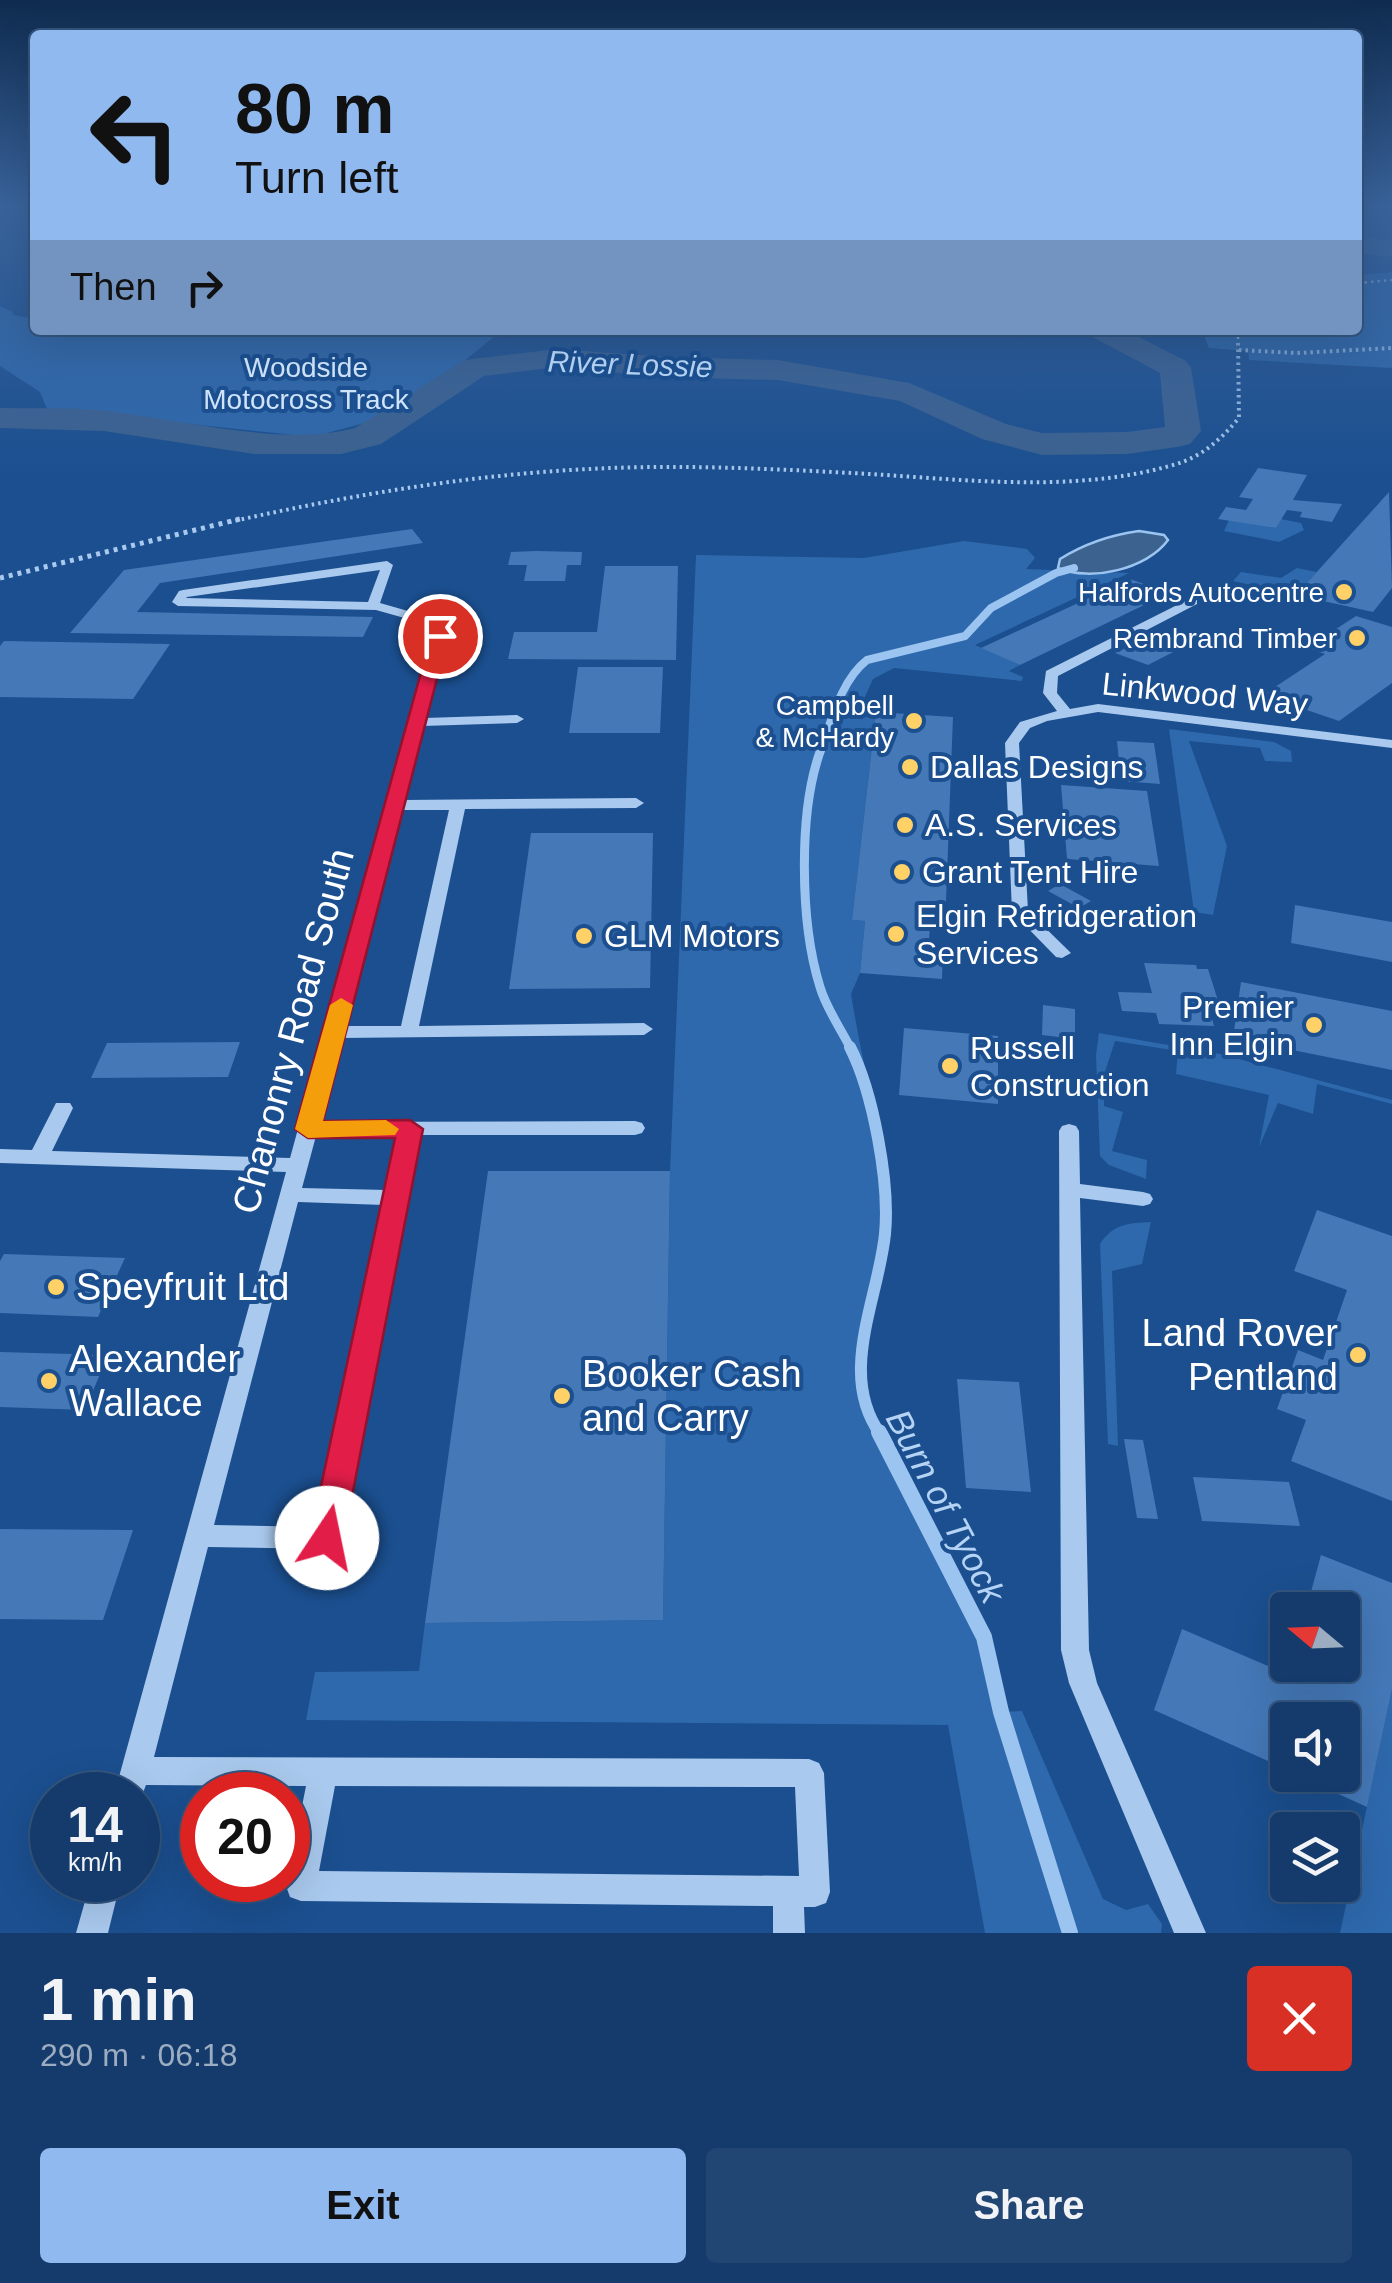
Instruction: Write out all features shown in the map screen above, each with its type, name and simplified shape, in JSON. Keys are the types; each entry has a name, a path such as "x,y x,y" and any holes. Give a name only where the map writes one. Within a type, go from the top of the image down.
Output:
{"street":[{"path":"373,606 387,565 183,594 178,602 373,606 422,619 454,612 474,619 473,628 440,636 419,630 422,619"},
{"path":"1064,712 1050,693 1052,674 1193,602"},
{"name":"Chanonry Road South","path":"135,1772 440,636"},
{"name":"Linkwood Way","path":"1062,953 1020,912 1012,743 1025,725 1064,712 1124,709 1392,744"},
{"path":"416,722 517,719"},
{"path":"394,806 636,802"},
{"path":"409,1032 458,805"},
{"path":"334,1032 644,1029"},
{"path":"39,1158 63,1108"},
{"path":"308,1129 635,1128"},
{"path":"199,1536 327,1538 410,1129"},
{"path":"1069,1130 1076,1650 1084,1683 1190,1933"},
{"path":"0,1156 298,1165"},
{"path":"1070,1190 1142,1199"},
{"path":"290,1195 396,1198"},
{"path":"160,1781 323,1772 808,1773 814,1892 301,1886 323,1772"},
{"path":"788,1891 789,1933"},
{"path":"92,1933 100,1902"}],"path":[{"path":"0,578 194,530 382,494 515,474 682,468 1018,481 1089,479 1159,470 1200,455 1234,428 1239,418 1238,335"},
{"path":"1239,350 1298,354 1392,348"}],"green space":[{"path":"1362,297 1392,297 1392,368 1249,360 1248,351 1209,348 1205,338 1362,335"},
{"name":"Woodside Motocross Track","path":"0,306 13,315 30,318 30,335 496,335 451,372 383,418 312,437 47,409 40,392 0,366"},
{"path":"1281,519 1301,523 1304,530 1279,542 1224,531 1229,520 1276,528"},
{"path":"964,541 1027,549 1035,558 1026,569 1129,573 975,645 1020,665 1009,671 1023,677 1022,681 894,668 873,679 859,710 876,712 852,920 865,921 860,973 851,994 885,1200 882,1256 860,1360 861,1386 868,1411 984,1637 1001,1712 1022,1711 1103,1899 1126,1910 1148,1904 1162,1924 1161,1933 985,1933 948,1725 306,1720 315,1672 419,1671 425,1623 663,1620 670,1171 696,555 864,558"},
{"path":"1297,568 1317,572 1296,595 1233,581 1241,572 1281,578"},
{"path":"1169,729 1274,742 1291,751 1292,762 1265,761 1260,748 1189,741 1227,846 1213,915 1194,912"},
{"path":"1099,1033 1220,1054 1392,1100 1392,1104 1317,1084 1313,1114 1278,1103 1259,1147 1269,1095 1176,1074 1178,1051 1115,1041 1105,1072 1104,1106 1123,1112 1112,1151 1147,1160 1146,1179 1109,1165 1100,1156 1096,1055"},
{"path":"1151,1222 1142,1264 1112,1271 1118,1446 1108,1444 1100,1244 1122,1226"},
{"path":"1392,1689 1392,1933 1340,1933 1347,1902 1360,1902 1360,1839"}],"shaded area":[{"path":"1139,531 1164,535 1168,540 1147,559 1118,570 1086,574 1058,568 1060,559 1078,549"}],"building":[{"path":"1258,468 1307,475 1293,500 1342,504 1332,522 1300,517 1302,512 1287,510 1276,528 1218,519 1226,507 1246,510 1253,499 1239,497"},
{"path":"1389,492 1392,588 1373,612 1296,595"},
{"path":"412,529 423,543 160,583 137,612 373,617 363,637 70,633 124,570"},
{"path":"511,552 582,552 581,565 567,565 565,581 524,581 527,565 508,565"},
{"path":"605,566 678,566 676,660 508,659 514,632 597,632"},
{"path":"1130,579 1169,593 1020,665 981,648"},
{"path":"1356,616 1392,627 1392,683 1339,721 1263,695 1325,654 1307,648"},
{"path":"1158,634 1187,645 1148,665 1115,653"},
{"path":"4,641 170,644 133,699 0,697 0,646"},
{"path":"578,667 663,667 660,733 569,733"},
{"path":"876,712 953,717 945,927 930,926 929,940 943,950 942,979 860,973 865,921 852,920"},
{"path":"1117,741 1154,743 1160,784 1121,781"},
{"path":"1061,785 1147,791 1159,866 1067,859"},
{"name":"GLM Motors","path":"531,833 653,833 650,988 509,989"},
{"path":"1060,884 1091,901 1079,908 1048,891"},
{"name":"Premier Inn Elgin","path":"1295,905 1392,922 1392,962 1291,943"},
{"path":"1144,963 1208,969 1220,1007 1209,1007 1214,1026 1159,1024 1156,1013 1122,1011 1118,992 1152,993"},
{"name":"Premier Inn Elgin","path":"1241,982 1392,1011 1392,1070 1233,1038"},
{"path":"1043,1005 1075,1009 1075,1039 1042,1035"},
{"name":"Russell Construction","path":"904,1028 998,1036 998,1104 899,1095"},
{"path":"240,1042 228,1077 91,1078 107,1043"},
{"name":"Booker Cash and Carry","path":"488,1171 670,1171 663,1620 425,1623"},
{"name":"Land Rover Pentland","path":"1317,1210 1392,1236 1392,1501 1291,1461 1306,1420 1277,1409 1298,1350 1323,1360 1347,1290 1294,1271"},
{"name":"Speyfruit Ltd","path":"4,1254 125,1258 98,1317 0,1313 0,1261"},
{"name":"Alexander Wallace","path":"0,1352 108,1355 85,1410 0,1407"},
{"path":"957,1379 1019,1382 1031,1492 966,1488"},
{"path":"1124,1439 1143,1440 1158,1519 1137,1518"},
{"path":"1193,1477 1289,1482 1300,1526 1202,1521"},
{"path":"0,1529 133,1530 103,1620 0,1619"},
{"path":"1321,1555 1392,1583 1392,1689 1367,1807 1334,1792 1360,1792 1360,1702 1270,1702 1270,1762 1154,1710 1182,1629 1270,1667 1270,1682 1360,1682 1360,1592 1311,1592"}],"waterway":[{"name":"River Lossie","path":"0,418 104,421 254,443 341,443 368,436 476,367 557,358 666,367 778,370 909,393 994,432 1042,444 1127,443 1177,436 1183,431 1175,368 1112,335"},
{"name":"Burn of Tyock","path":"821,750 844,690 867,660 965,636 991,608 1056,573 1074,568"},
{"name":"Burn of Tyock","path":"821,750 805,835 808,932 823,995 850,1048"},
{"name":"Burn of Tyock","path":"850,1048 872,1112 885,1190 885,1234 861,1363 868,1412 881,1435"},
{"name":"Burn of Tyock","path":"879,1432 984,1637 1001,1712 1070,1933"}],"slow traffic":[{"path":"341,1005 308,1129 386,1129"}],"place":[{"name":"Halfords Autocentre","path":"1344,592"},
{"name":"Rembrand Timber","path":"1357,638"},
{"name":"Campbell & McHardy","path":"914,721"},
{"name":"Dallas Designs","path":"910,767"},
{"name":"A.S. Services","path":"905,825"},
{"name":"Grant Tent Hire","path":"902,872"},
{"name":"Elgin Refridgeration Services","path":"896,934"},
{"name":"GLM Motors","path":"584,936"},
{"name":"Premier Inn Elgin","path":"1314,1025"},
{"name":"Russell Construction","path":"950,1066"},
{"name":"Speyfruit Ltd","path":"56,1287"},
{"name":"Land Rover Pentland","path":"1358,1355"},
{"name":"Alexander Wallace","path":"49,1381"},
{"name":"Booker Cash and Carry","path":"562,1396"}],"route":[{"path":"327,1538 410,1129 308,1129 440,636"}]}
